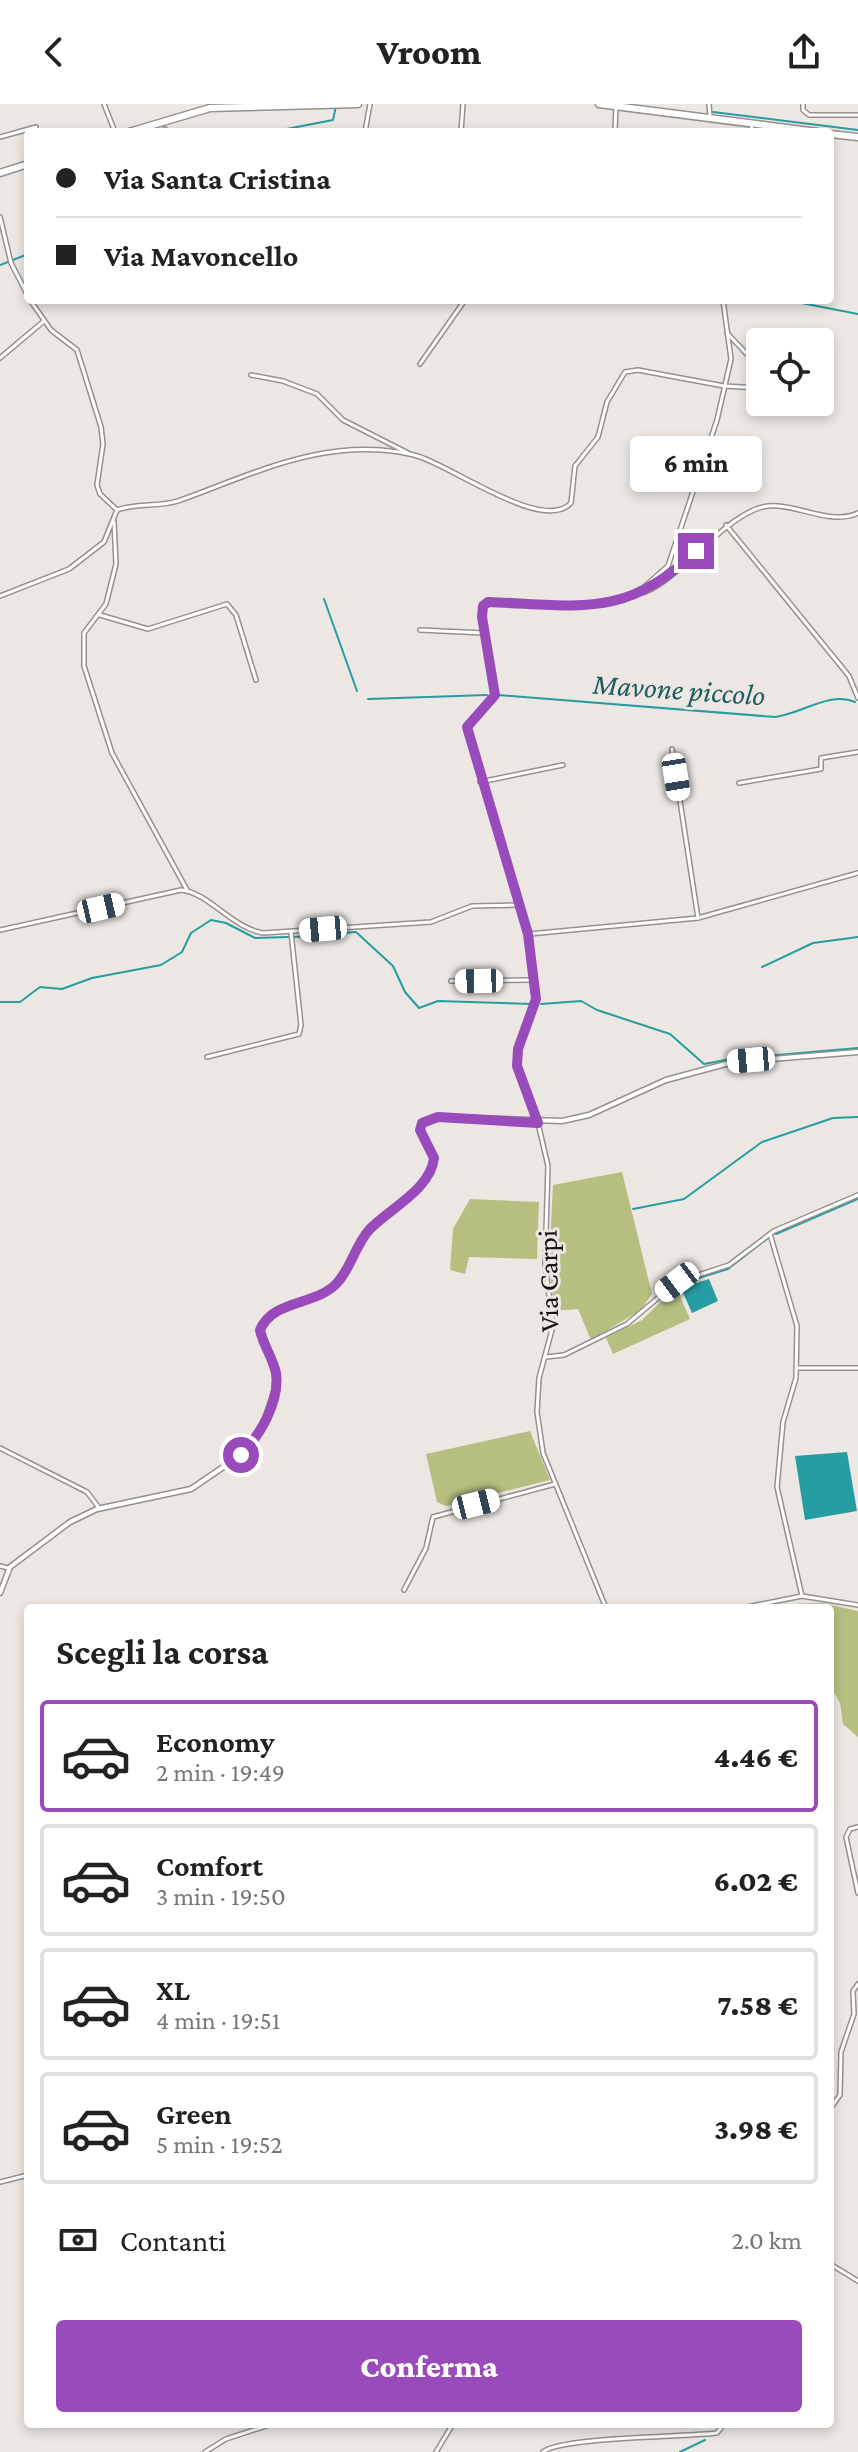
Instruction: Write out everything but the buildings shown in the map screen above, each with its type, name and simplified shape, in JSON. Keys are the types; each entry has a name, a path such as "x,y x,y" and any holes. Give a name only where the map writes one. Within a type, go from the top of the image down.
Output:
{"main road":[{"path":"141,128 195,110 274,104 358,104"},
{"path":"599,104 785,128"},
{"path":"834,134 858,137"},
{"path":"0,173 24,165"}],"street":[{"path":"104,104 113,128"},
{"path":"366,128 370,104"},
{"path":"461,128 463,104"},
{"path":"709,104 710,117"},
{"path":"803,104 803,110 809,115 858,115"},
{"path":"615,128 616,105"},
{"path":"752,124 752,128"},
{"path":"0,137 24,130"},
{"path":"0,217 11,263 24,288"},
{"path":"33,304 44,321 77,350 101,427 103,444 97,485 100,494 117,510"},
{"path":"420,364 462,304"},
{"path":"636,594 661,573 674,552 731,359 723,304"},
{"path":"0,358 44,321"},
{"path":"727,333 746,353"},
{"path":"251,375 283,381 317,394 343,420 531,509 561,510 571,503 575,466 598,437 607,402 625,372 638,370 746,387"},
{"path":"117,510 174,502 233,477 310,454 351,450 412,455"},
{"path":"420,630 484,633 482,609 488,602 570,607 636,594 666,578 726,525 773,504 805,513 848,516 858,513"},
{"path":"0,596 69,569 104,542 117,510"},
{"path":"114,522 116,564 100,615 84,633 82,652 106,741 187,890 254,932 431,922 472,906 518,905"},
{"path":"726,525 849,676 858,698"},
{"path":"100,615 148,629 227,604 236,615 256,680"},
{"name":"Via Carpi","path":"484,633 495,695 467,727 480,782 528,934 536,999 518,1049 517,1066 538,1123 548,1166 545,1264 553,1326 539,1378 537,1412 543,1453 604,1604"},
{"path":"672,749 698,918"},
{"path":"739,783 821,769 821,758 858,752"},
{"path":"480,782 563,765"},
{"path":"528,934 698,918 858,873"},
{"path":"0,930 187,890"},
{"path":"207,1057 299,1034 301,1025 291,932"},
{"path":"451,981 535,980"},
{"path":"0,1593 8,1568 70,1522 100,1509 191,1489 226,1467 254,1441 275,1389 274,1367 260,1330 264,1321 273,1313 336,1285 368,1231 426,1179 434,1158 420,1130 422,1123 438,1117 538,1123 589,1115 666,1080 733,1062 858,1052"},
{"path":"546,1357 564,1355 627,1324 677,1282 729,1265 770,1234 858,1195"},
{"path":"770,1234 797,1326 797,1367 780,1441 777,1487 802,1596"},
{"path":"797,1367 807,1371 858,1368"},
{"path":"0,1448 87,1492 100,1509"},
{"path":"404,1590 426,1548 433,1517 555,1484"},
{"path":"0,1566 8,1568"},
{"path":"762,1604 802,1596 858,1605"},
{"path":"858,1827 850,1829 846,1837 858,1893"},
{"path":"834,2103 840,2095 841,2052 854,2014 853,1991 858,1984"},
{"path":"0,2182 24,2176"},
{"path":"834,2266 858,2281"},
{"path":"205,2452 226,2439 260,2428"},
{"path":"436,2452 451,2428"},
{"path":"543,2452 553,2446 609,2439 711,2434 722,2428"}],"green space":[{"path":"622,1172 652,1294 641,1310 591,1340 578,1309 554,1311 549,1262 553,1185"},
{"path":"470,1199 539,1202 537,1259 469,1257 465,1274 450,1270 453,1229"},
{"path":"676,1287 690,1319 613,1354 606,1338 642,1320"},
{"path":"530,1431 550,1480 446,1506 437,1502 426,1454"},
{"path":"834,1606 858,1611 858,1737 843,1724 840,1703 834,1692"}],"water":[{"path":"709,1279 718,1301 692,1313 681,1288"},
{"path":"847,1452 857,1511 805,1520 795,1456"}],"waterway":[{"path":"292,128 333,120 336,106"},
{"name":"Mavone piccolo","path":"713,112 858,130"},
{"path":"0,265 24,256"},
{"name":"Mavone piccolo","path":"807,304 858,314"},
{"name":"Mavone piccolo","path":"324,599 357,691"},
{"name":"Mavone piccolo","path":"368,699 487,695"},
{"name":"Mavone piccolo","path":"498,695 775,717 836,699 855,702"},
{"name":"Mavone piccolo","path":"0,1002 20,1002 40,987 62,989 92,978 161,965 182,952 191,933 211,920 226,923 255,938 288,937"},
{"name":"Mavone piccolo","path":"294,937 356,932 393,966 405,992 419,1008 438,1001 532,1004"},
{"name":"Mavone piccolo","path":"762,967 813,943 858,937"},
{"name":"Mavone piccolo","path":"541,1004 581,1001 597,1010 670,1034 704,1064 736,1058"},
{"name":"Mavone piccolo","path":"742,1058 858,1048"},
{"path":"633,1209 684,1199 762,1142 833,1118 858,1117"},
{"path":"776,1234 858,1199"},
{"path":"679,1284 728,1269 768,1238"},
{"path":"680,2452 705,2440"}],"route":[{"path":"241,1455 263,1425 275,1389 274,1367 260,1330 264,1321 273,1313 336,1285 368,1231 426,1179 433,1168 434,1158 420,1130 422,1123 438,1117 538,1123 517,1066 518,1049 536,999 528,934 480,782 467,727 470,719 495,695 482,617 483,606 488,602 570,607 619,600 653,588 696,551"}]}
